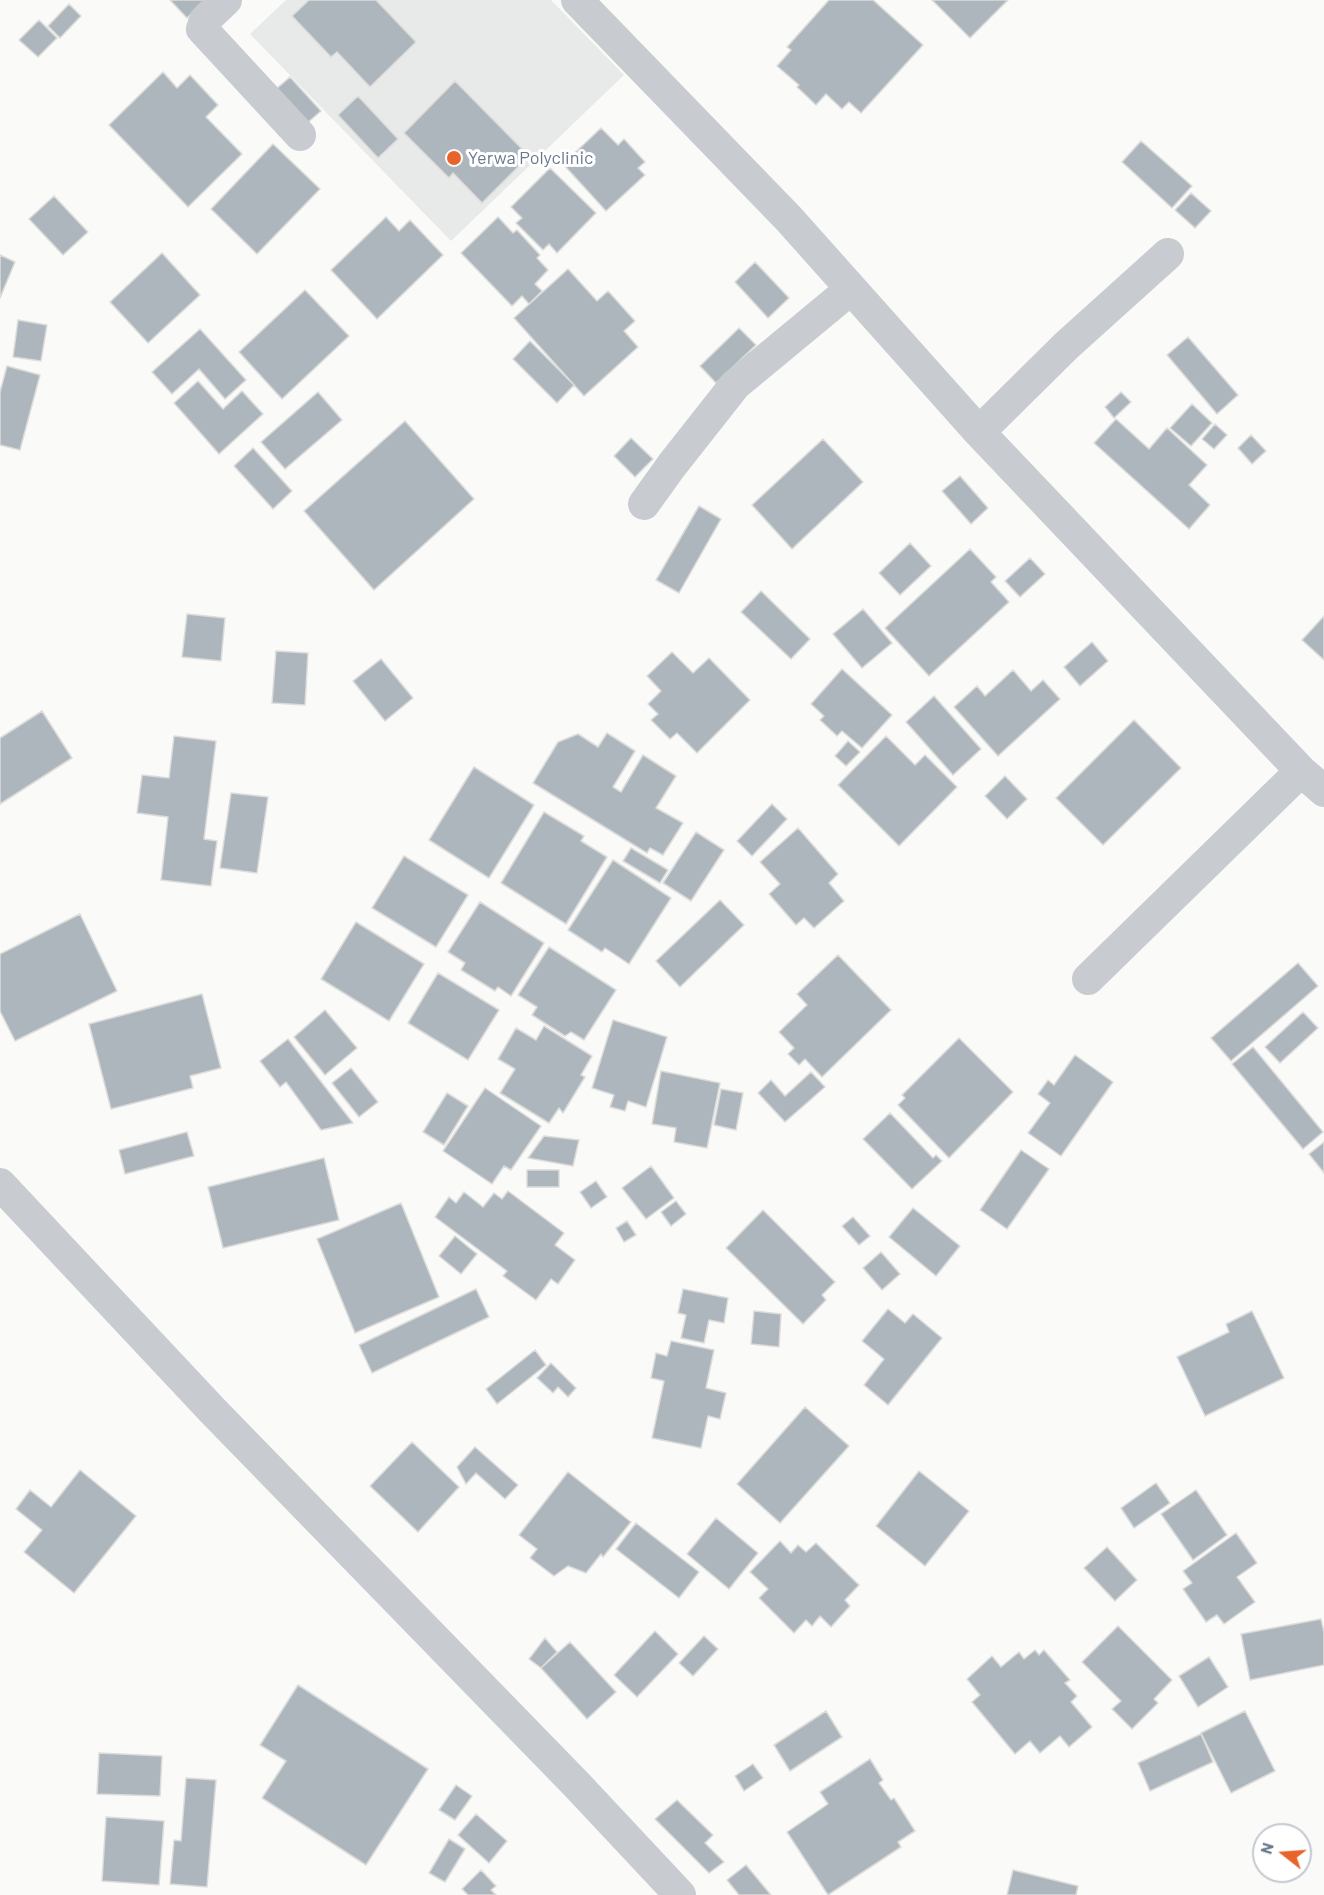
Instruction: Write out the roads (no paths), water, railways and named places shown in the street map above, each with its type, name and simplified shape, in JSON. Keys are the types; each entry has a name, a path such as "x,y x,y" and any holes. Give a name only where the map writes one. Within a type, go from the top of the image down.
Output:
{"street":[{"path":"226,0 205,20 202,28 300,135"},
{"path":"577,0 789,219 979,432 1301,771 1324,791"},
{"path":"979,432 1066,346 1168,254"},
{"path":"644,504 735,386 851,289"},
{"path":"1088,980 1301,771"},
{"path":"0,1184 213,1411 577,1785 680,1895"}],"place":[{"name":"Yerwa Polyclinic","path":"454,158"}]}
